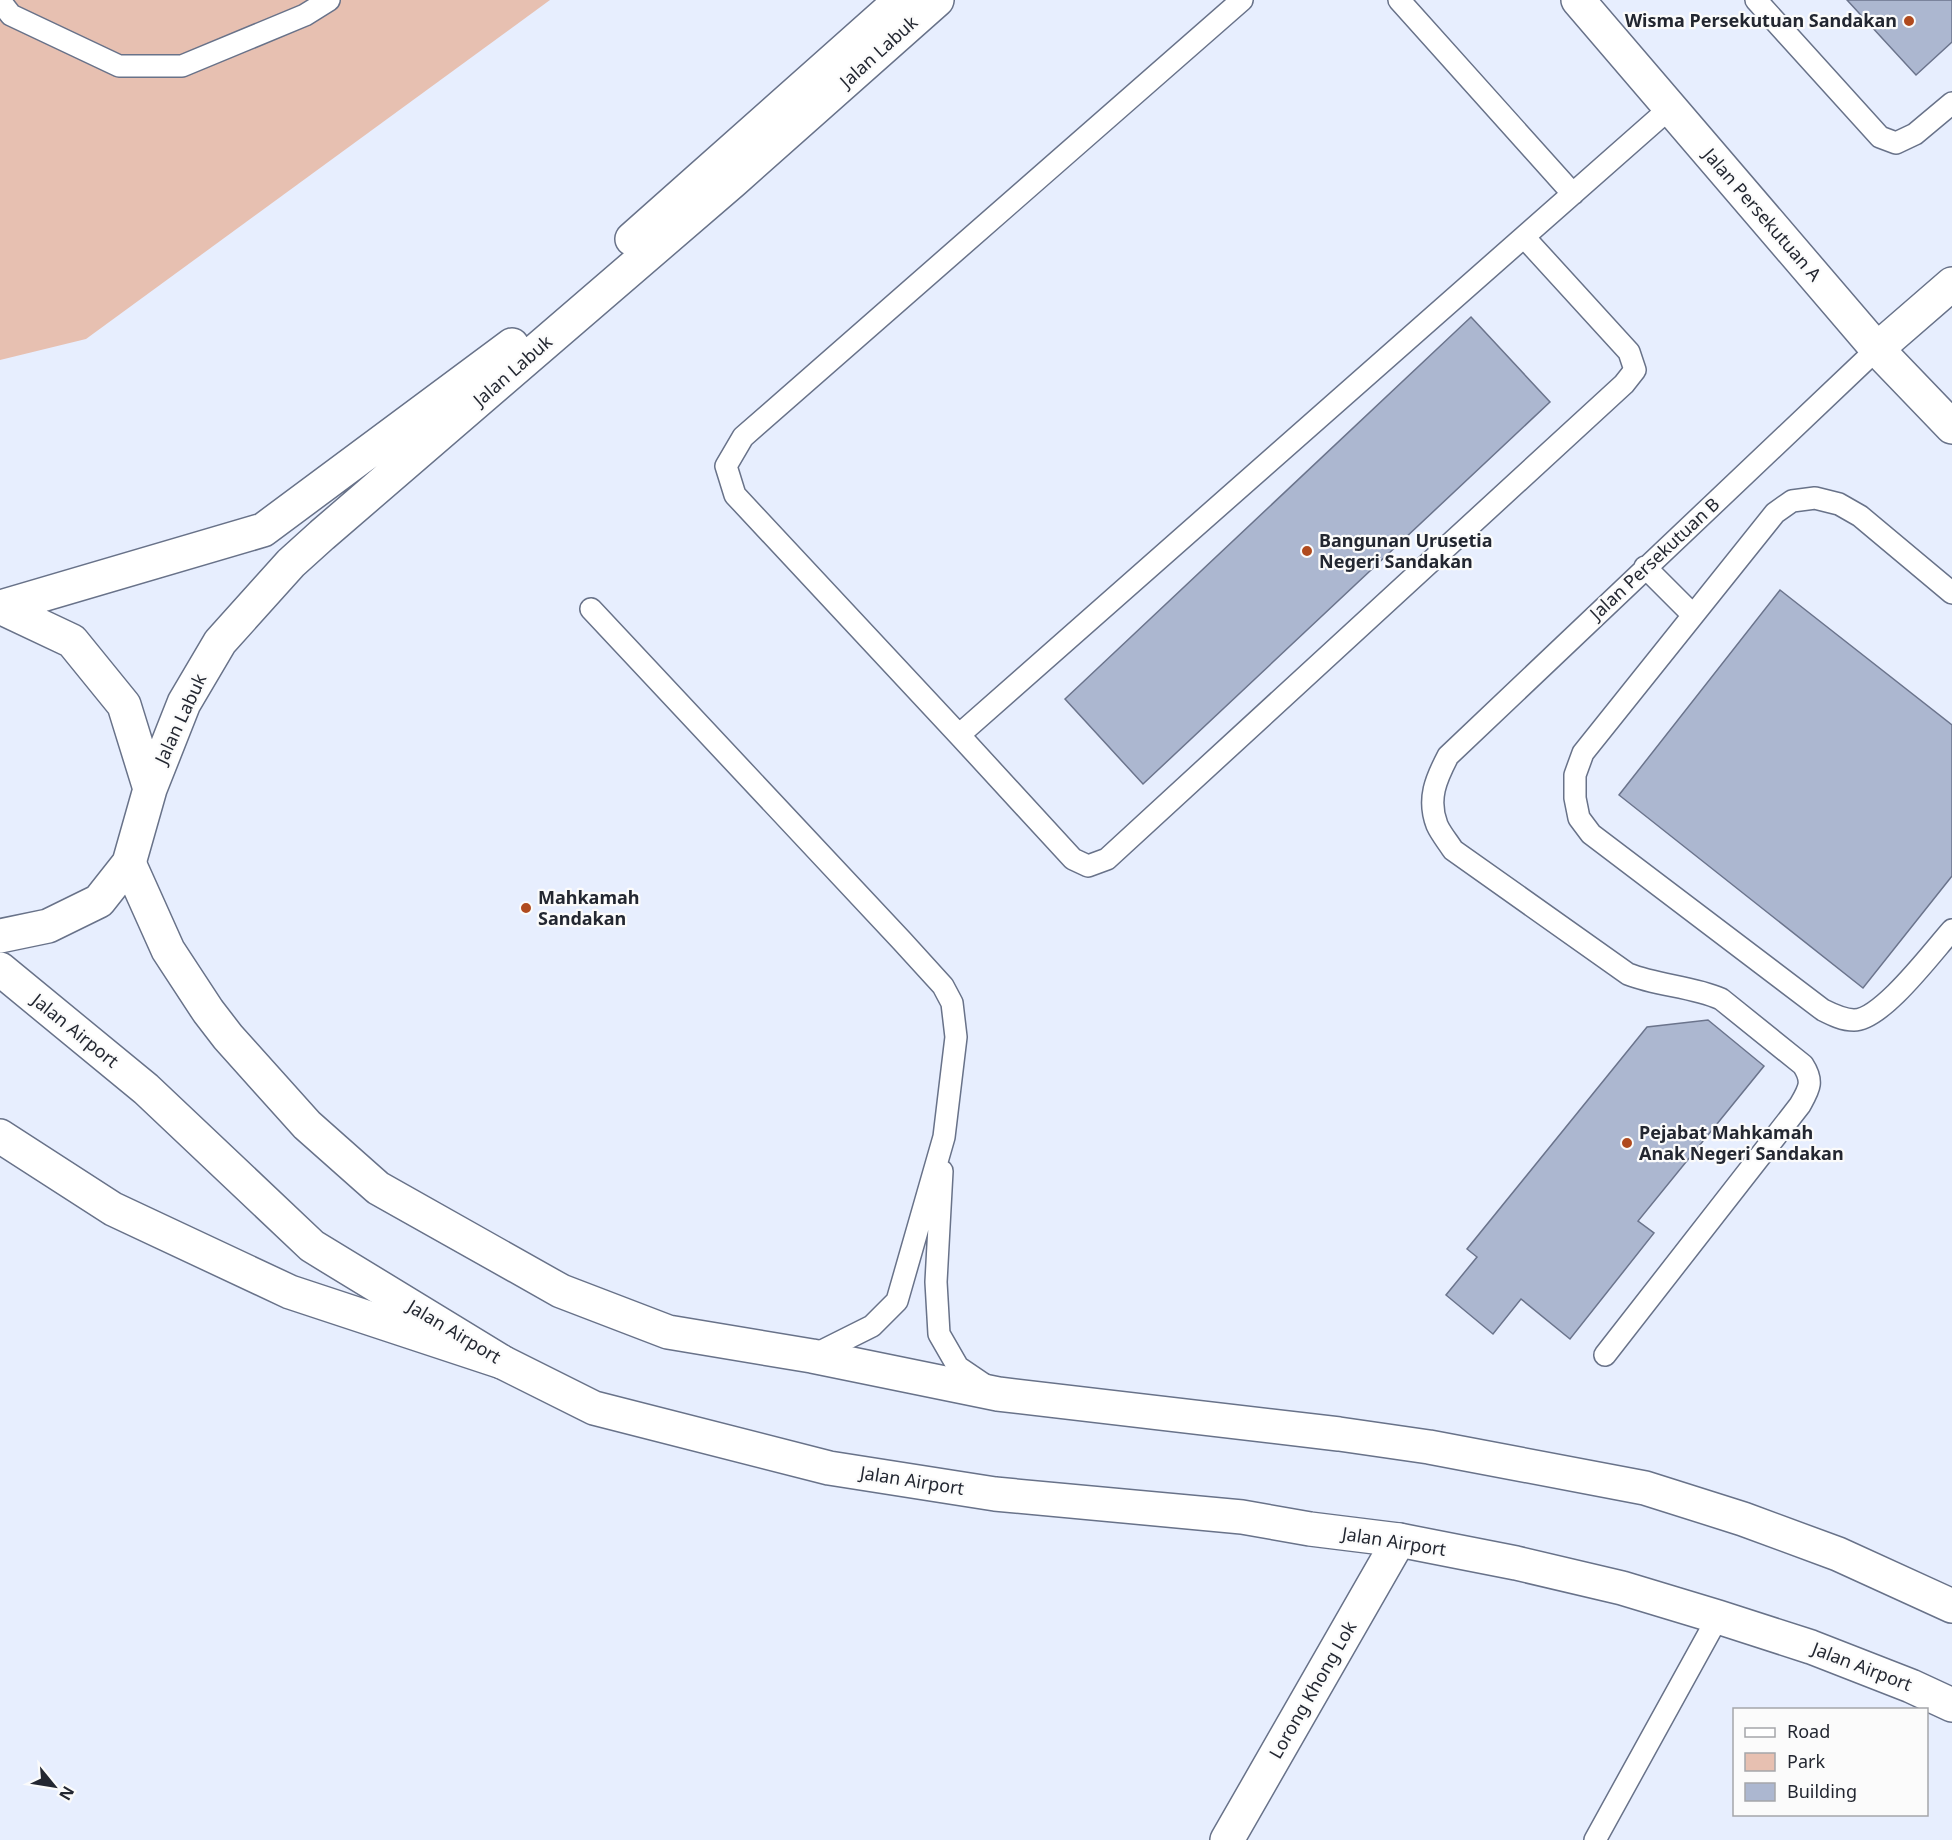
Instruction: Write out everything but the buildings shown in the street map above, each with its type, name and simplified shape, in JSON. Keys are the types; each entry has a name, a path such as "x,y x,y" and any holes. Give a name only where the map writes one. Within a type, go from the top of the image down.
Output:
{"main road":[{"name":"Jalan Labuk","path":"0,607 262,530 511,346 901,0"},
{"name":"Jalan Labuk","path":"129,863 150,789 184,703 220,642 291,563 734,182 937,0"},
{"name":"Jalan Persekutuan A","path":"1578,0 1877,349 1952,427"},
{"name":"Jalan Persekutuan B","path":"1877,349 1952,284"},
{"path":"0,607 72,641 117,695 124,705 150,789"},
{"path":"0,936 48,927 99,901 129,863 168,950 208,1011 228,1037 307,1125 378,1188 561,1291 668,1332 812,1356 998,1394 1339,1434 1429,1447 1645,1488 1743,1519 1839,1554 1952,1606"},
{"name":"Jalan Airport","path":"0,969 147,1089 312,1246 502,1362 594,1408 829,1468 994,1494 1242,1517 1310,1529 1399,1540 1516,1563 1622,1588 1811,1647 1911,1686 1952,1705"},
{"path":"0,1136 113,1209 290,1292 502,1362"},
{"name":"Lorong Khong Lok","path":"1227,1840 1399,1540"}],"lane":[{"path":"0,1 11,15 119,66 182,66 305,15 329,0"},
{"path":"1242,0 743,437 726,466 735,495 1072,859 1088,866 1107,859 1624,384 1635,370 1629,352 1524,237"},
{"path":"1399,0 1573,194"},
{"path":"1756,0 1880,137 1896,143 1915,134 1952,104"},
{"path":"959,735 1670,108"},
{"name":"Jalan Persekutuan B","path":"1605,1355 1800,1106 1809,1090 1809,1075 1803,1065 1721,999 1710,994 1646,981 1628,974 1454,850 1438,826 1433,804 1436,780 1448,756 1877,349"},
{"path":"1952,593 1860,516 1839,504 1815,498 1792,501 1775,513 1693,615 1584,753 1575,775 1575,798 1579,818 1591,834 1823,1010 1840,1018 1856,1020 1888,1003 1952,930"},
{"path":"1645,567 1693,615"},
{"path":"591,609 902,941 943,987 952,1003 957,1037 944,1137 936,1282 939,1334 958,1366 998,1394"},
{"path":"812,1356 872,1326 897,1301 944,1137"},
{"path":"1595,1840 1718,1617"}],"green space":[{"path":"0,0 550,0 86,339 0,360"}],"place":[{"name":"Wisma Persekutuan Sandakan","path":"1909,21"},
{"name":"Bangunan Urusetia Negeri Sandakan","path":"1307,551"},
{"name":"Mahkamah Sandakan","path":"526,908"},
{"name":"Pejabat Mahkamah Anak Negeri Sandakan","path":"1627,1143"}]}
